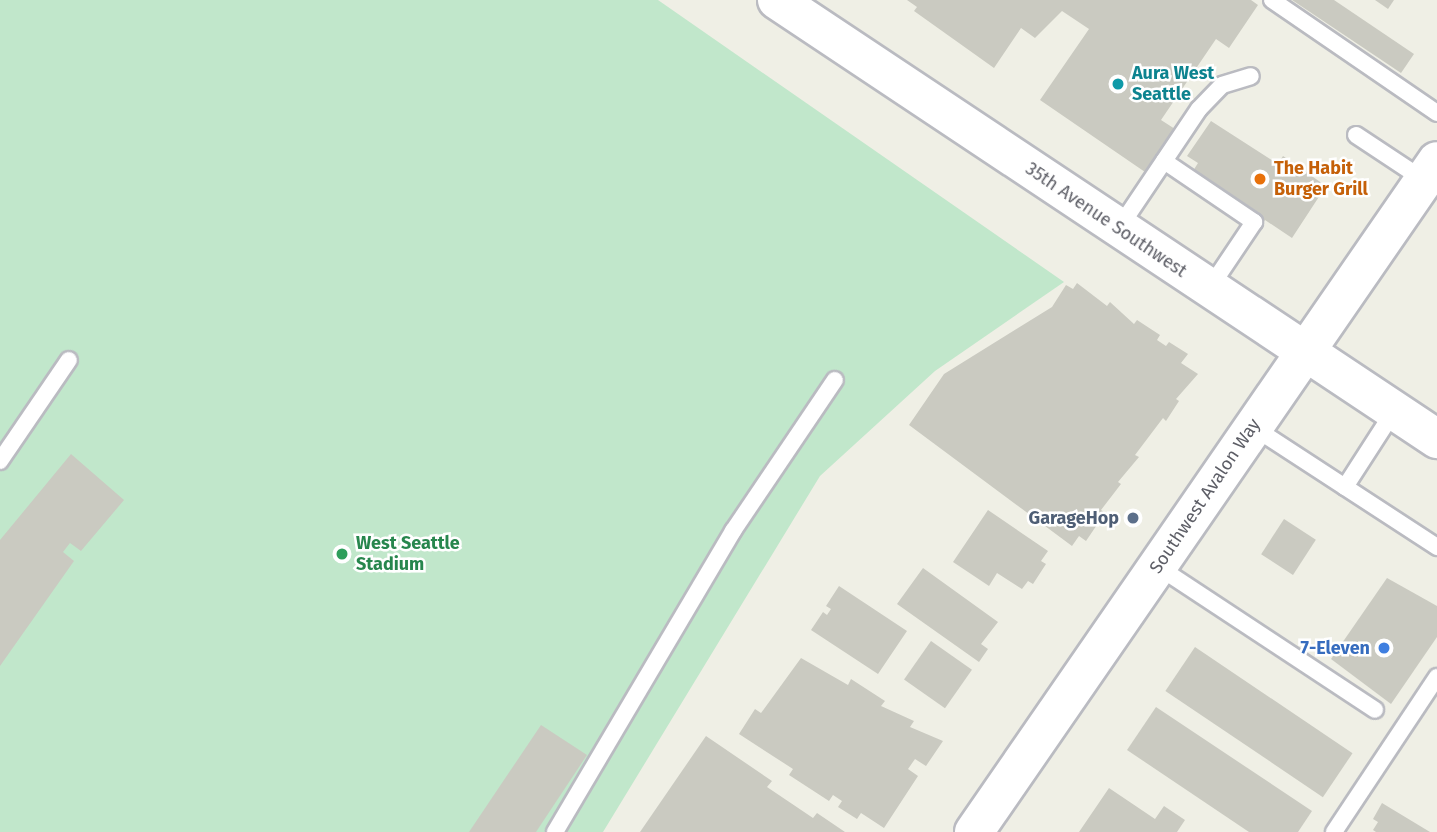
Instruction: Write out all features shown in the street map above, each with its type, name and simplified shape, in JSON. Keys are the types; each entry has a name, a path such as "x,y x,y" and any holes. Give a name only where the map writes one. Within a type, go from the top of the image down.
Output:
{"main road":[{"name":"35th Avenue Southwest","path":"777,0 1437,439"},
{"name":"Southwest Avalon Way","path":"974,832 1430,171"}],"lane":[{"path":"1272,0 1437,113"},
{"path":"1119,228 1199,109 1222,85 1251,76"},
{"path":"1356,135 1430,171"},
{"path":"1164,161 1254,222 1209,289"},
{"path":"0,461 69,360"},
{"path":"555,832 740,520 835,380"},
{"path":"1345,487 1394,411"},
{"path":"1253,427 1437,547"},
{"path":"1157,566 1375,710"},
{"path":"1334,832 1437,677"}],"green space":[{"path":"0,0 658,0 1064,282 935,371 820,476 603,832 0,832"}],"building":[{"name":"Aura West Seattle","path":"907,0 1251,0 1258,5 1229,48 1216,39 1161,120 1175,129 1145,172 1040,100 1089,29 1062,11 1035,38 1021,28 994,68 914,11 917,7"},
{"path":"1292,0 1334,0 1414,54 1401,73"},
{"path":"1375,0 1394,0 1388,9"},
{"name":"The Habit Burger Grill","path":"1211,121 1278,164 1283,156 1326,186 1292,238 1265,220 1262,224 1193,171 1198,163 1187,156"},
{"path":"1077,283 1107,306 1110,302 1134,324 1137,320 1160,335 1157,340 1166,346 1169,342 1188,354 1181,363 1198,374 1176,399 1179,401 1166,421 1163,418 1135,455 1139,457 1118,482 1121,484 1101,510 1105,513 1086,541 1079,536 1072,546 909,425 944,374 1052,307 1066,285 1073,289"},
{"path":"71,454 124,500 81,551 70,543 63,552 74,561 0,666 0,540"},
{"path":"988,510 1048,551 1041,561 1046,564 1033,584 1028,581 1022,589 997,573 989,586 953,562"},
{"path":"1284,519 1316,540 1293,575 1261,554"},
{"path":"923,568 998,622 981,644 988,649 979,662 897,604"},
{"name":"7-Eleven","path":"1387,578 1437,606 1437,637 1391,704 1331,659"},
{"path":"839,586 907,631 878,674 811,630 823,612 827,615 831,609 826,606"},
{"path":"931,641 972,670 945,708 904,680"},
{"path":"1195,647 1353,753 1323,797 1165,691"},
{"path":"801,658 848,685 851,679 885,701 881,706 914,721 910,727 943,741 926,766 915,759 908,769 918,776 884,828 861,813 857,819 838,807 842,801 833,795 829,801 789,775 793,769 739,734 755,709 761,713"},
{"path":"1156,707 1312,811 1298,832 1249,832 1127,750"},
{"path":"541,725 587,755 536,832 469,832"},
{"path":"706,736 772,781 767,787 813,818 817,813 845,832 640,832"},
{"path":"1109,788 1155,819 1164,806 1185,820 1177,832 1079,832"},
{"path":"1382,803 1430,832 1376,832 1373,830 1378,822 1373,819"}],"place":[{"name":"Aura West Seattle","path":"1118,84"},
{"name":"The Habit Burger Grill","path":"1260,179"},
{"name":"GarageHop","path":"1133,518"},
{"name":"West Seattle Stadium","path":"342,554"},
{"name":"7-Eleven","path":"1384,648"}]}
